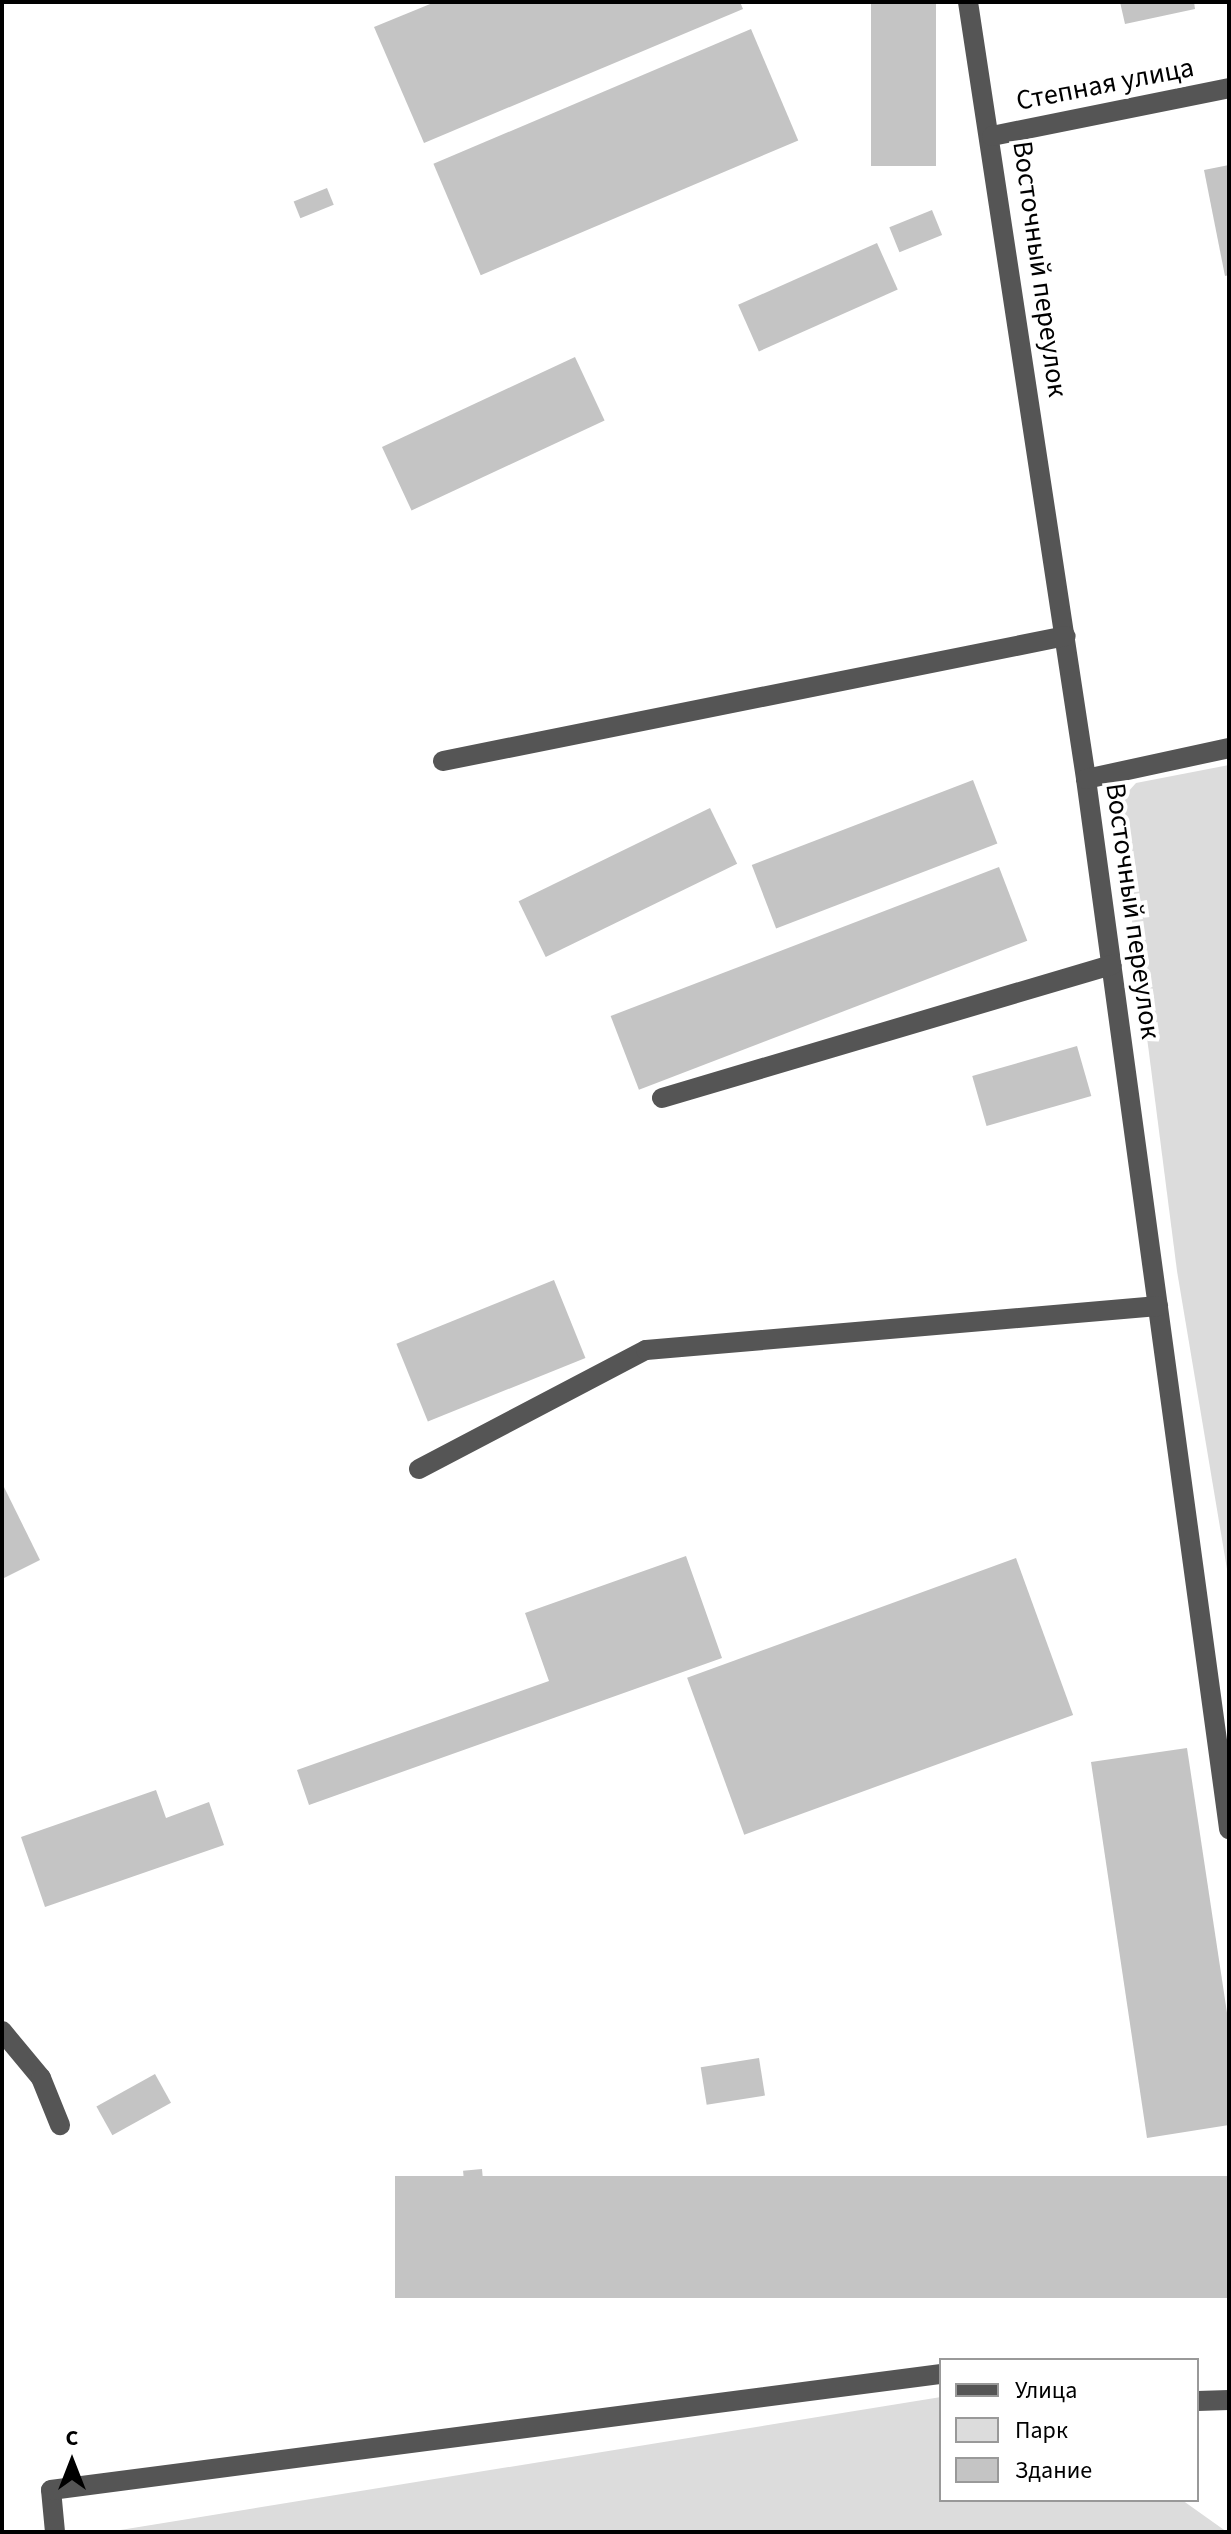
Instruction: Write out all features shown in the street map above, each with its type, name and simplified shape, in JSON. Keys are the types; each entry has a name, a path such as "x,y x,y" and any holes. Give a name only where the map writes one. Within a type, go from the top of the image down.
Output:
{"street":[{"name":"Восточный переулок","path":"968,2 992,136 1066,636 1229,1829"},
{"name":"Степная улица","path":"992,136 1229,88"},
{"path":"443,761 1066,636"},
{"path":"1086,779 1229,748"},
{"path":"662,1098 1112,965"},
{"path":"419,1469 646,1350 1158,1306"},
{"path":"2,2031 41,2078 60,2125"},
{"path":"55,2532 51,2490 939,2374"},
{"path":"1199,2401 1229,2400"}],"green space":[{"path":"1229,765 1229,1581 1177,1271 1117,804 1136,783"},
{"path":"939,2397 939,2502 1185,2502 1227,2532 108,2532"}],"building":[{"path":"435,2 740,2 743,9 424,143 374,27"},
{"path":"871,2 936,2 936,166 871,166"},
{"path":"1120,2 1194,2 1195,9 1125,24"},
{"path":"751,29 798,140 481,275 433,164"},
{"path":"1229,165 1229,275 1225,276 1204,170"},
{"path":"327,188 334,205 300,218 294,201"},
{"path":"932,210 942,235 899,252 889,227"},
{"path":"877,243 898,290 759,351 738,305"},
{"path":"575,357 605,420 412,510 382,447"},
{"path":"973,780 997,843 776,928 752,865"},
{"path":"710,808 737,864 546,957 519,901"},
{"path":"999,867 1027,941 639,1090 611,1016"},
{"path":"1077,1046 1091,1096 987,1126 972,1076"},
{"path":"554,1280 585,1358 428,1422 396,1344"},
{"path":"2,1483 40,1560 2,1579"},
{"path":"686,1556 722,1658 309,1805 297,1770 549,1681 525,1613"},
{"path":"1016,1558 1073,1715 744,1835 687,1678"},
{"path":"1187,1748 1229,2026 1229,2125 1147,2138 1091,1762"},
{"path":"156,1790 166,1818 209,1802 224,1845 45,1907 21,1837"},
{"path":"759,2058 765,2096 707,2105 701,2067"},
{"path":"155,2074 171,2103 112,2135 96,2106"},
{"path":"482,2169 485,2203 466,2205 463,2171"},
{"path":"395,2176 1229,2176 1229,2298 395,2298"}]}
